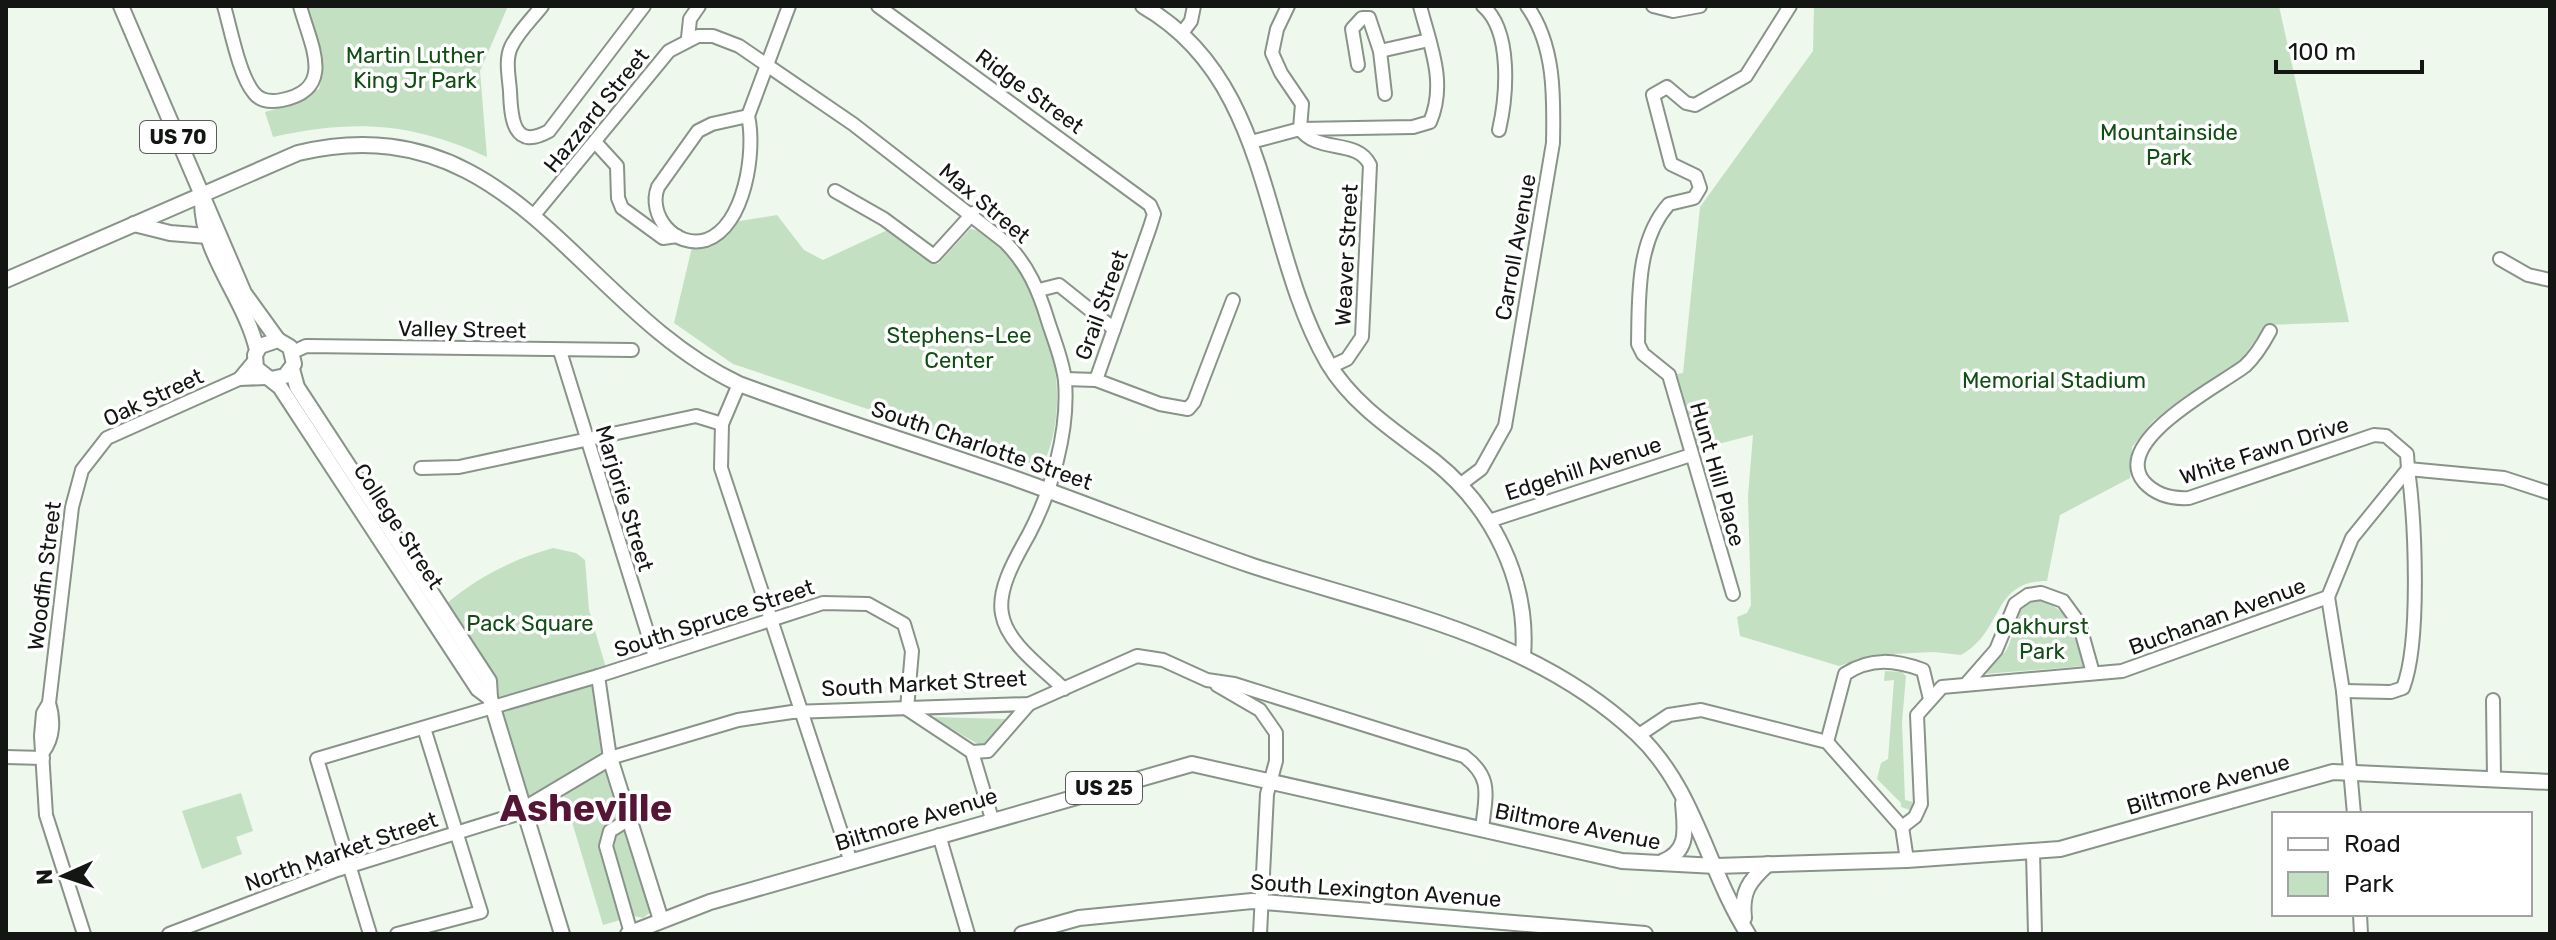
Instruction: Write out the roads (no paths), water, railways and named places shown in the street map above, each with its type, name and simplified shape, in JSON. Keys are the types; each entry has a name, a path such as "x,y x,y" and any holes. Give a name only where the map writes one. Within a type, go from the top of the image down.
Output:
{"main road":[{"name":"US 70","path":"121,6 202,193"},
{"path":"1143,6 1182,33 1224,84 1251,142 1312,330 1330,367 1362,405 1461,484 1489,521 1509,561 1521,597 1523,656"},
{"name":"South Charlotte Street","path":"6,280 298,153 337,145 385,146 438,159 479,175 534,215 666,337 716,373 739,384 1045,489 1255,566 1386,604 1523,656 1585,692 1639,735 1682,795 1745,934"},
{"path":"202,193 244,293 278,340 293,352 292,369 285,376 268,378 256,355 250,326 202,225 202,193"},
{"path":"133,224 170,233 207,236"},
{"path":"256,355 268,340 278,340"},
{"name":"College Street","path":"292,369 297,387 338,460 432,605 489,681 491,703 526,808 562,934"},
{"name":"College Street","path":"268,378 280,387 338,460"},
{"path":"610,758 631,818 653,927"},
{"name":"South Market Street","path":"526,808 610,758"},
{"name":"Biltmore Avenue","path":"653,927 710,902 1192,764 1607,858 1655,865 1716,866 1907,860 2060,849 2303,780 2352,770 2550,782"},
{"path":"1655,865 1675,857 1685,842 1682,795"},
{"path":"1745,934 1745,890 1750,880 1768,864"},
{"name":"South Lexington Avenue","path":"1022,934 1079,918 1252,901 1645,934"},
{"name":"US 25","path":"630,933 653,927"}],"street":[{"path":"224,6 255,95 263,101 296,97 312,87 317,76 300,6"},
{"path":"542,6 511,46 508,57 510,115 515,129 525,137 538,137 558,120 644,6"},
{"path":"699,6 690,19 688,38 713,36 739,46 766,66"},
{"path":"596,143 617,166 618,198 622,208 663,238 677,236 695,241 710,238 721,229 740,199 750,164 748,116 789,6"},
{"name":"Ridge Street","path":"878,6 1134,191 1150,205 1154,214"},
{"path":"1182,33 1191,21 1194,6"},
{"path":"1288,6 1277,29 1272,53 1302,104 1300,129"},
{"path":"1483,6 1492,14 1499,33 1504,97 1499,130"},
{"name":"Carroll Avenue","path":"1461,484 1481,469 1505,426 1553,143 1554,99 1549,59 1537,21 1527,6"},
{"path":"1653,6 1673,11 1700,6"},
{"name":"Hunt Hill Place","path":"1733,594 1669,375 1643,354 1638,344 1646,245 1664,210 1672,202 1694,198 1700,183 1696,176 1676,168 1670,161 1653,95 1667,87 1686,103 1695,105 1723,86 1742,79 1790,6"},
{"path":"1251,142 1300,129 1413,127 1430,122 1438,105 1438,75 1424,8"},
{"path":"1358,65 1352,29 1362,18 1369,18 1375,26 1385,94"},
{"name":"Hazzard Street","path":"534,215 669,51 688,38"},
{"path":"1380,51 1429,40"},
{"name":"Max Street","path":"766,66 973,213 1021,257 1039,290 1065,379 1060,449 1030,532 1015,557 1001,604 1002,615 1011,635 1064,689"},
{"path":"677,236 662,222 655,207 655,195 665,175 698,131 712,124 748,116"},
{"name":"Weaver Street","path":"1300,129 1312,141 1358,151 1370,165 1362,337 1347,359 1330,367"},
{"path":"835,191 884,219 934,256 973,213"},
{"name":"Grail Street","path":"1065,379 1096,380 1154,214"},
{"path":"2500,259 2528,275 2550,280"},
{"path":"1039,290 1059,285 1114,329"},
{"path":"1096,380 1160,404 1188,409 1194,402 1233,300"},
{"name":"White Fawn Drive","path":"2270,331 2245,365 2158,427 2140,448 2138,468 2147,486 2173,499 2189,498 2374,435 2386,436 2402,446 2408,469"},
{"name":"Valley Street","path":"293,352 306,346 632,350"},
{"name":"Marjorie Street","path":"560,351 655,657"},
{"name":"Oak Street","path":"239,379 256,355"},
{"name":"Oak Street","path":"90,458 107,438 239,379 268,378"},
{"path":"739,384 722,424 721,468 851,862"},
{"path":"421,468 459,467 696,416 722,424"},
{"name":"Edgehill Avenue","path":"1489,521 1691,455"},
{"name":"Woodfin Street","path":"84,934 46,815 43,755 51,737 53,714 49,703 72,507 75,489 90,458"},
{"path":"2408,469 2504,478 2550,493"},
{"path":"2354,812 2343,691 2328,597 2352,538 2408,469"},
{"path":"2343,691 2391,692 2403,688 2408,675 2413,611 2408,469"},
{"path":"1968,682 1996,650 2015,604 2028,595 2041,593 2063,601 2079,623 2093,673"},
{"name":"Buchanan Avenue","path":"1930,699 1942,687 1968,682 2122,671 2328,597"},
{"name":"South Spruce Street","path":"348,867 317,759 424,728 491,703 598,676 655,657 660,652 823,603 868,604 898,619 912,641 907,709"},
{"name":"South Market Street","path":"610,758 738,720 800,711 1029,704 1137,656 1163,660 1207,680 1234,684 1464,756 1481,768 1484,780 1482,830"},
{"path":"1827,742 1845,674 1861,663 1897,660 1923,670 1930,699 1917,715 1921,804 1915,817 1902,827"},
{"path":"598,676 610,758"},
{"path":"1207,680 1260,710 1270,721 1278,747 1267,794 1260,934"},
{"path":"2493,700 2494,778"},
{"path":"907,709 972,752 988,751 1029,704"},
{"path":"1639,735 1669,715 1701,710 1827,742 1902,827 1907,860"},
{"path":"397,934 481,912 424,728"},
{"path":"972,752 992,819"},
{"path":"6,757 43,755"},
{"name":"North Market Street","path":"169,934 348,867 526,808"},
{"path":"630,933 606,846 610,831 631,818"},
{"path":"939,835 968,934"},
{"path":"2033,852 2035,934"},
{"path":"348,867 370,934"}],"district":[{"name":"Asheville","path":"586,808"}],"park label":[{"name":"Martin Luther King Jr Park","path":"415,68"},
{"name":"Mountainside Park","path":"2169,144"},
{"name":"Stephens-Lee Center","path":"959,348"},
{"name":"Memorial Stadium","path":"2054,380"},
{"name":"Pack Square","path":"530,623"},
{"name":"Oakhurst Park","path":"2042,638"}]}
